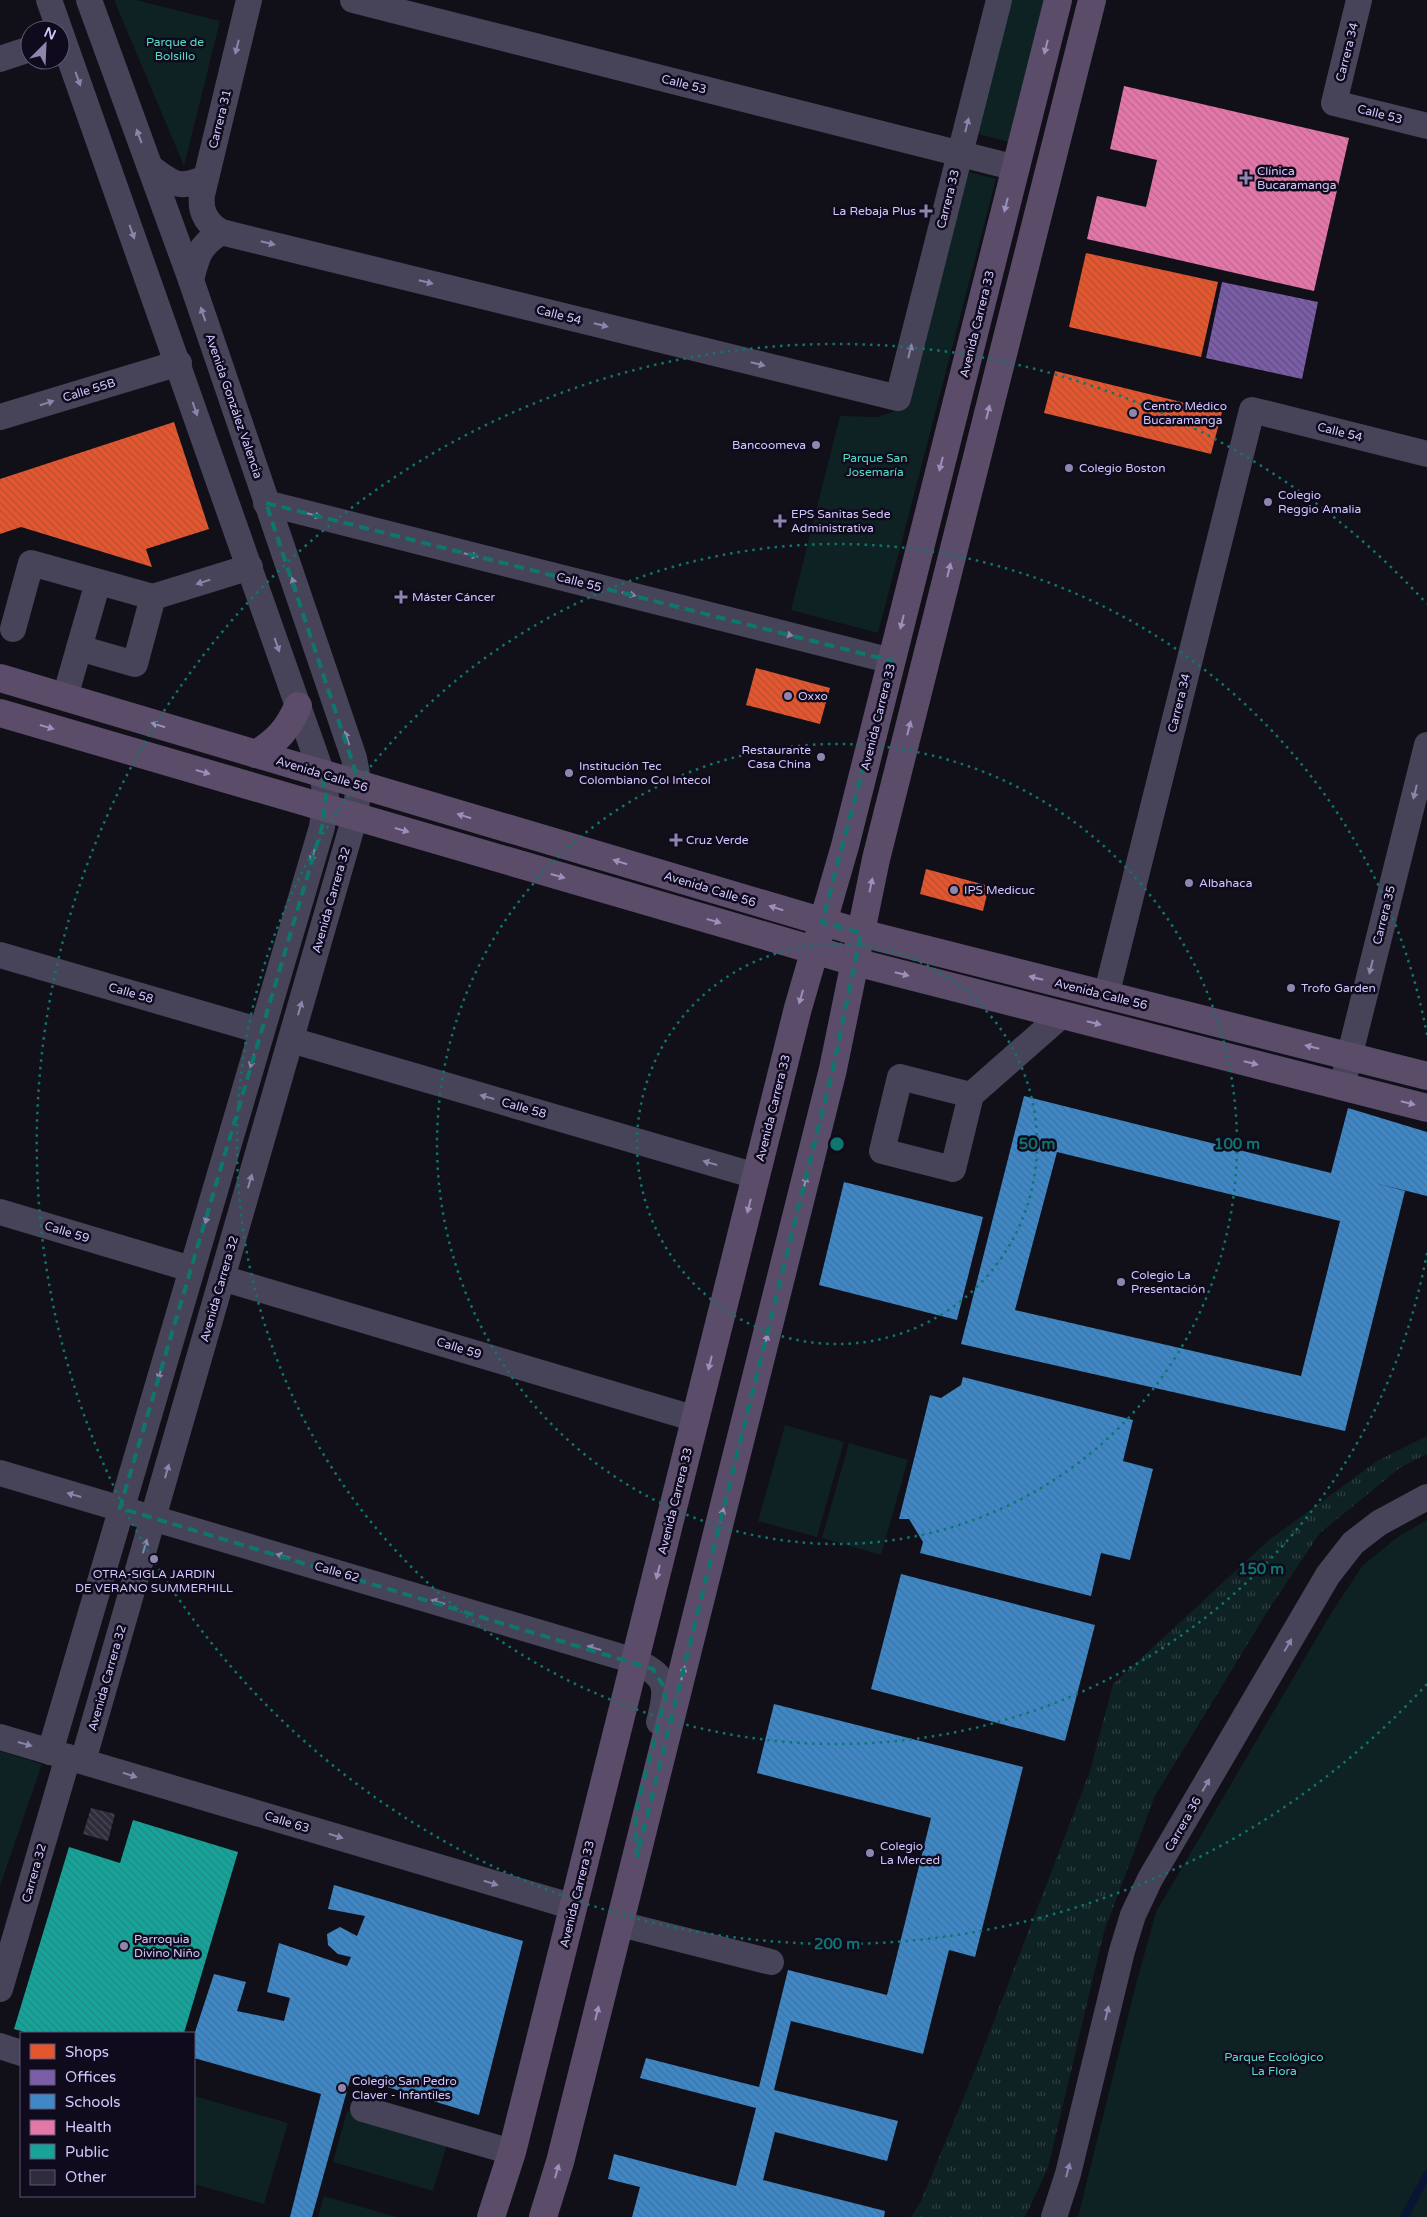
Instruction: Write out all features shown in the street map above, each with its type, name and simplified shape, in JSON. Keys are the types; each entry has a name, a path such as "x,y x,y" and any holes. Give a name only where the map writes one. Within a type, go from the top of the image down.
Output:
{"main road":[{"name":"Avenida Carrera 33","path":"491,2217 512,2152 798,1008 846,846 1058,0"},
{"path":"543,2217 560,2162 833,1069 881,840 1092,0"},
{"name":"Avenida Calle 56","path":"0,678 861,933 1427,1076"},
{"path":"256,754 273,743 285,732 298,706"},
{"path":"0,713 855,962 1427,1108"}],"street":[{"path":"49,0 56,20"},
{"name":"Avenida González Valencia","path":"89,0 191,280 354,758 360,785 355,816"},
{"name":"Carrera 31","path":"221,232 207,221 201,204 249,0"},
{"name":"Calle 53","path":"353,0 1016,168"},
{"name":"Carrera 33","path":"898,398 998,0"},
{"name":"Carrera 34","path":"1334,103 1359,0"},
{"path":"0,59 20,52"},
{"path":"67,1757 120,1508 322,827 326,808 325,784 322,774 179,363 70,60"},
{"name":"Calle 53","path":"1334,103 1427,126"},
{"path":"150,167 167,180 177,184 187,185 206,178"},
{"path":"191,280 196,258 202,246 221,232"},
{"name":"Calle 54","path":"221,232 898,398"},
{"name":"Calle 55B","path":"0,417 179,363"},
{"name":"Carrera 34","path":"1106,996 1252,410"},
{"name":"Calle 54","path":"1252,410 1427,454"},
{"name":"Calle 55","path":"266,503 892,661"},
{"path":"13,629 31,563 154,598 250,567"},
{"path":"65,697 98,582"},
{"path":"78,648 135,664 154,598"},
{"name":"Carrera 35","path":"1342,1086 1427,745"},
{"name":"Avenida Carrera 32","path":"67,1757 153,1518 355,816"},
{"name":"Calle 58","path":"0,955 261,1032"},
{"path":"971,1095 1062,1015"},
{"name":"Calle 58","path":"291,1040 756,1176"},
{"name":"Calle 59","path":"0,1212 191,1269"},
{"name":"Calle 59","path":"222,1278 696,1419"},
{"name":"Calle 62","path":"0,1473 635,1660 653,1669 664,1687 665,1699 635,1815 634,1840 637,1856"},
{"name":"Carrera 36","path":"1054,2217 1068,2174 1122,1951 1133,1915 1150,1879 1328,1575 1353,1543 1379,1523 1427,1497"},
{"name":"Calle 63","path":"0,1737 574,1907"},
{"name":"Carrera 32","path":"0,1989 67,1757"},
{"path":"620,1924 771,1962"},
{"path":"0,2046 20,2053"},
{"path":"363,2108 512,2152"}],"highlighted area":[{"path":"266,503 892,661 822,922 861,933 833,1069 637,1856 635,1815 665,1699 664,1687 653,1669 120,1508 322,827 326,796 322,774 360,785"}],"green space":[{"name":"Parque de Bolsillo","path":"114,0 136,0 220,21 184,166"},
{"path":"1010,0 1044,0 1009,142 978,134"},
{"name":"Parque San Josemaría","path":"969,172 996,179 878,633 791,610 840,416 877,417 904,408"},
{"path":"785,1425 844,1442 817,1537 758,1521"},
{"path":"1427,1436 1427,1454 1401,1467 1320,1533 1269,1609 1155,1796 1104,1932 1048,2168 1025,2217 911,2217 921,2201 977,2065 1090,1771 1113,1684 1269,1540 1377,1461"},
{"path":"849,1443 908,1460 881,1555 822,1538"},
{"name":"Parque Ecológico La Flora","path":"1427,1520 1427,2217 1078,2217 1136,1984 1156,1912 1333,1610 1363,1565 1399,1536"},
{"path":"0,1751 42,1764 0,1886"},
{"path":"195,2096 288,2123 264,2204 195,2184"},
{"path":"347,2111 448,2141 433,2191 333,2162"},
{"path":"324,2196 396,2217 318,2217"}],"building: Shops":[{"path":"1086,253 1218,282 1201,357 1069,327"},
{"name":"Centro Médico Bucaramanga","path":"1055,371 1222,412 1211,454 1044,413"},
{"path":"174,422 209,529 146,549 152,567 21,527 0,534 0,479"},
{"name":"Oxxo","path":"756,668 830,688 820,724 746,705"},
{"name":"IPS Medicuc","path":"926,869 989,886 983,911 920,894"}],"building: Offices":[{"path":"1222,282 1318,302 1302,379 1206,358"}],"building: Schools":[{"path":"1024,1096 1331,1173 1348,1108 1427,1132 1427,1196 1375,1183 1405,1191 1345,1431 961,1344","holes":["1057,1152 1340,1221 1301,1376 1015,1310"]},
{"path":"844,1182 983,1217 957,1320 819,1285"},
{"path":"963,1377 1133,1420 1123,1461 1153,1469 1130,1560 1101,1553 1091,1596 920,1553 923,1542 909,1519 899,1519 930,1395 941,1398 961,1385"},
{"path":"901,1574 1095,1625 1065,1741 871,1689"},
{"path":"774,1704 1023,1767 975,1957 949,1950 923,2054 791,2021 774,2090 898,2121 887,2161 775,2132 763,2180 885,2211 884,2217 632,2217 640,2187 608,2179 614,2154 736,2186 756,2108 640,2078 646,2058 759,2087 788,1970 887,1995 931,1818 757,1773"},
{"path":"334,1885 523,1941 479,2115 351,2076 312,2217 290,2217 321,2094 195,2058 195,2032 214,1974 246,1982 237,2011 284,2021 290,1998 267,1992 279,1943 347,1966 351,1957 338,1954 328,1945 327,1934 340,1927 357,1936 365,1916 328,1909"}],"building: Health":[{"name":"Clínica Bucaramanga","path":"1124,86 1349,138 1314,291 1087,239 1097,196 1146,207 1157,160 1110,149"}],"building: Public":[{"name":"Parroquia Divino Niño","path":"133,1820 238,1852 184,2032 24,2032 14,2029 69,1847 120,1863"}],"building: Other":[{"path":"91,1808 115,1814 108,1841 83,1834"}],"waterway":[{"path":"1404,2217 1427,2175"}],"place":[{"name":"Clínica Bucaramanga","path":"1246,178"},
{"name":"La Rebaja Plus","path":"926,211"},
{"name":"Centro Médico Bucaramanga","path":"1133,413"},
{"name":"Bancoomeva","path":"816,445"},
{"name":"Colegio Boston","path":"1069,468"},
{"name":"Colegio Reggio Amalia","path":"1268,502"},
{"name":"EPS Sanitas Sede Administrativa","path":"780,521"},
{"name":"Máster Cáncer","path":"401,597"},
{"name":"Oxxo","path":"788,696"},
{"name":"Restaurante Casa China","path":"821,757"},
{"name":"Institución Tec Colombiano Col Intecol","path":"569,773"},
{"name":"Cruz Verde","path":"676,840"},
{"name":"Albahaca","path":"1189,883"},
{"name":"IPS Medicuc","path":"954,890"},
{"name":"Trofo Garden","path":"1291,988"},
{"name":"Colegio La Presentación","path":"1121,1282"},
{"name":"OTRA-SIGLA JARDIN DE VERANO SUMMERHILL","path":"154,1559"},
{"name":"Colegio La Merced","path":"870,1853"},
{"name":"Parroquia Divino Niño","path":"124,1946"},
{"name":"Colegio San Pedro Claver - Infantiles","path":"342,2088"}]}
